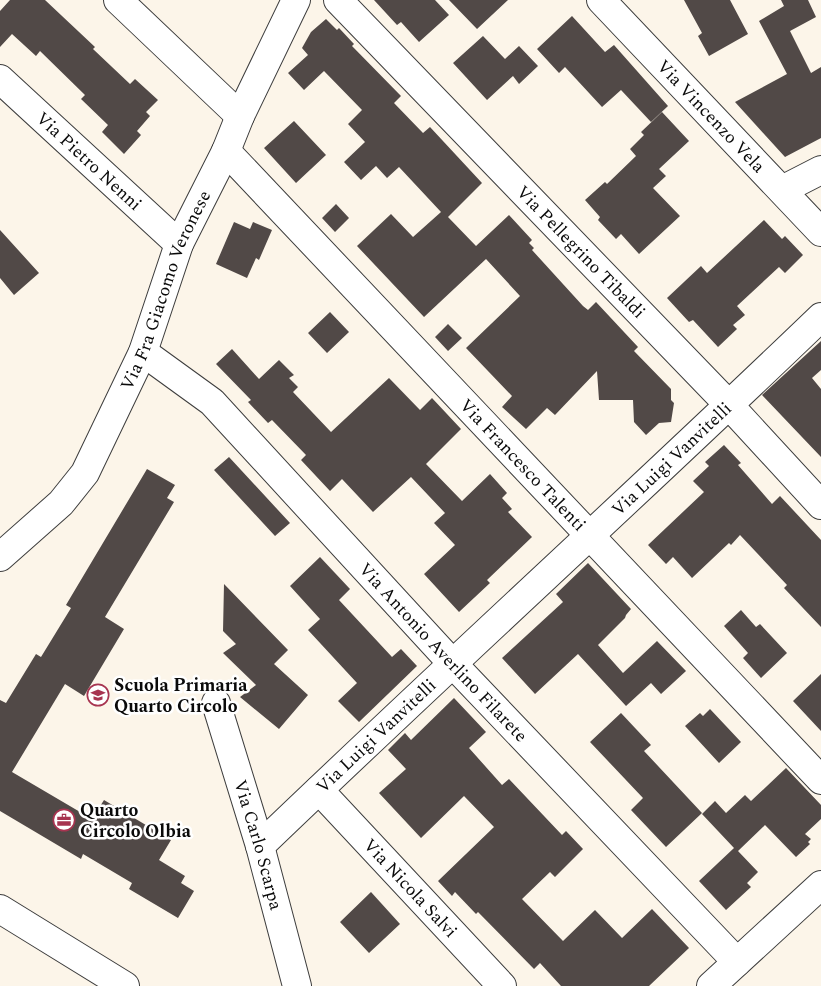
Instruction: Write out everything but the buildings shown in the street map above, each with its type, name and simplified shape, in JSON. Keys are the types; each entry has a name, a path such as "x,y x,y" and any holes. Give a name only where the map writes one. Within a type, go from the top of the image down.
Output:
{"street":[{"path":"118,0 240,116"},
{"name":"Via Fra Giacomo Veronese","path":"0,557 61,503 85,473 143,352 179,244 226,150 240,116 296,0"},
{"name":"Via Pellegrino Tibaldi","path":"338,0 729,405 821,505"},
{"name":"Via Vincenzo Vela","path":"615,4 821,232"},
{"name":"Via Pietro Nenni","path":"0,79 179,244"},
{"name":"Via Francesco Talenti","path":"226,150 821,780"},
{"path":"782,190 821,170"},
{"name":"Via Luigi Vanvitelli","path":"260,846 821,317"},
{"name":"Via Antonio Averlino Filarete","path":"143,352 212,402 452,663 737,962"},
{"name":"Via Carlo Scarpa","path":"216,703 260,846 297,986"},
{"name":"Via Nicola Salvi","path":"319,790 502,986"},
{"path":"711,986 821,885"},
{"path":"0,909 125,986"}],"place":[{"name":"Scuola Primaria Quarto Circolo","path":"98,695"},
{"name":"Quarto Circolo Olbia","path":"64,820"}]}
